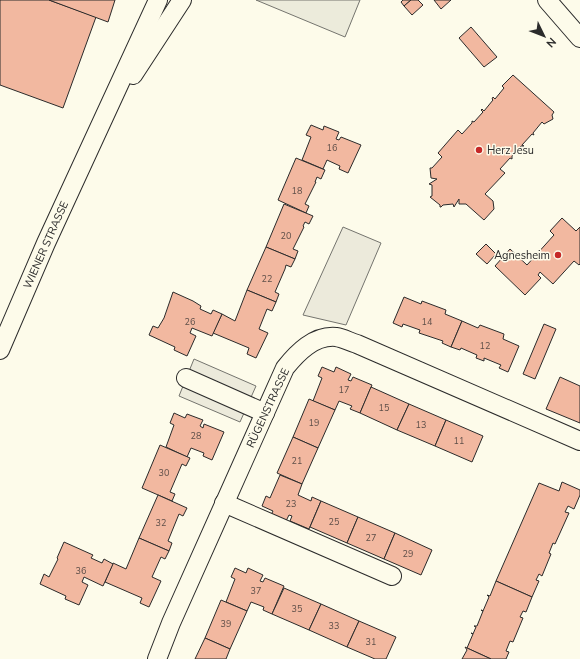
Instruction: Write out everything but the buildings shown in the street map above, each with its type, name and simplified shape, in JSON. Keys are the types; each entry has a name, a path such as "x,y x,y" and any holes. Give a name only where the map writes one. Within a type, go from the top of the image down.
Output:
{"street":[{"name":"WIENER STRASSE","path":"0,350 93,140 158,0"},
{"name":"WIENER STRASSE","path":"93,140 182,0"},
{"path":"547,0 580,38"},
{"name":"RÜGENSTRASSE","path":"157,659 171,623 285,368 298,352 315,341 335,337 357,344 580,441"},
{"path":"186,378 265,413"},
{"path":"224,503 392,576"}],"shaded area":[{"path":"256,0 360,0 345,37"},
{"path":"343,227 381,243 346,325 303,315"},
{"path":"194,359 256,386 240,422 179,396"}],"place":[{"name":"Herz Jesu","path":"479,150"},
{"name":"Agnesheim","path":"558,255"}]}
